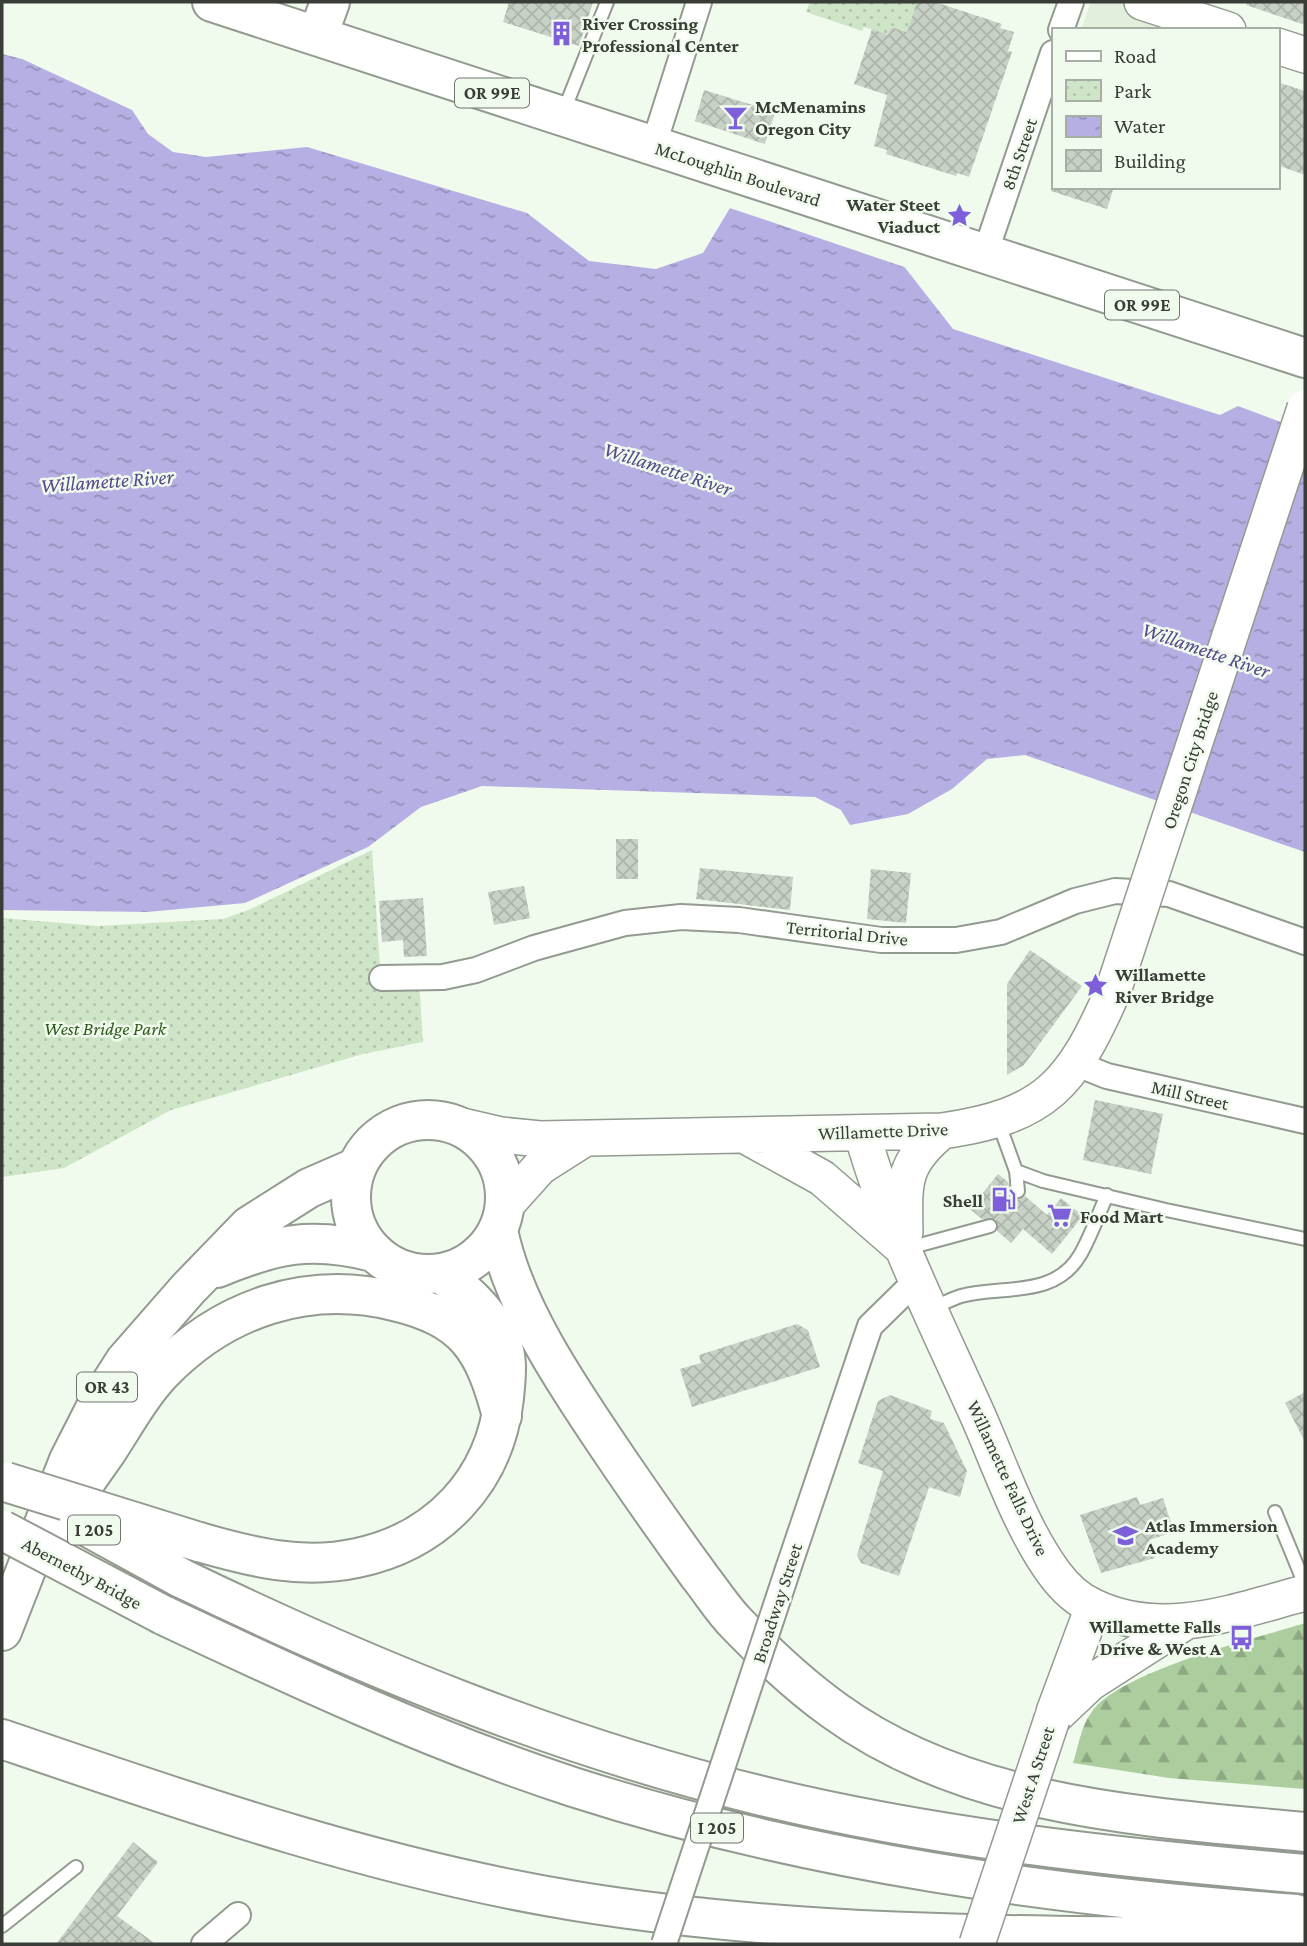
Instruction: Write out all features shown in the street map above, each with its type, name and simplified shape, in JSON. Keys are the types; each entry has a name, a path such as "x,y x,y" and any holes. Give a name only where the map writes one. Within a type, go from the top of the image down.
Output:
{"main road":[{"name":"McLoughlin Boulevard","path":"212,2 324,18 562,117 1302,354"},
{"path":"1142,2 1222,28"},
{"path":"1279,47 1305,55"},
{"name":"Oregon City Bridge","path":"1113,991 1305,408"},
{"name":"Willamette Drive","path":"458,1125 501,1135 540,1139 942,1131 997,1121 1042,1099 1077,1064 1113,991"},
{"name":"OR 43","path":"442,1274 417,1274 393,1266 373,1252 359,1234 352,1213 350,1190 355,1168 368,1147 387,1131 410,1121 434,1119 458,1125 480,1139 495,1158 504,1181 502,1218"},
{"path":"918,1279 904,1187 908,1169 922,1147 942,1131"},
{"name":"Willamette Falls Drive","path":"862,1133 872,1169 918,1279 1046,1561 1065,1587 1093,1607 1136,1620 1185,1622 1305,1592"},
{"path":"746,1135 822,1178 918,1279"},
{"path":"442,1274 465,1266 485,1251 502,1218 540,1167 587,1137"},
{"name":"OR 43","path":"2,1631 69,1460 108,1385 142,1340 249,1226 309,1188 355,1168"},
{"path":"502,1218 504,1260 515,1289 594,1425 662,1526 735,1623 836,1712 938,1766 989,1784 1079,1805 1138,1815 1305,1832"},
{"name":"OR 43","path":"208,1272 282,1244 341,1244 373,1252"},
{"path":"4,1481 261,1559 314,1563 357,1558 396,1545 428,1530 470,1490 488,1460 502,1416 508,1363 499,1335 472,1297 442,1274"},
{"path":"28,1565 160,1374 194,1342 221,1324 273,1301 313,1293 355,1293 419,1308 450,1322 470,1340 491,1373 502,1416"},
{"name":"I 205","path":"4,1481 181,1578 339,1652 476,1708 604,1752 760,1796 962,1835 1150,1860 1305,1874"},
{"name":"Abernethy Bridge","path":"2,1530 163,1615 393,1720 572,1786 747,1836 919,1870 1049,1890 1203,1907 1305,1914"},
{"name":"West A Street","path":"977,1944 1052,1719 1093,1607"},
{"path":"1052,1719 1090,1683 1185,1622"},
{"path":"2,1738 370,1856 506,1888 634,1909 710,1919 851,1929 1021,1935 1267,1937 1305,1924"}],"street":[{"path":"660,149 699,2"},
{"path":"1062,28 1070,2"},
{"name":"8th Street","path":"985,254 1052,56"},
{"name":"Territorial Drive","path":"382,978 443,977 476,970 534,947 625,923 681,917 739,920 881,940 956,940 1001,932 1074,901 1115,891 1169,894 1305,942"},
{"name":"Mill Street","path":"1077,1064 1107,1076 1305,1121"},
{"name":"Broadway Street","path":"664,1944 870,1326 918,1279"},
{"path":"204,1944 238,1915"}],"lane":[{"path":"562,117 607,2"},
{"path":"997,1121 1016,1171 1018,1191"},
{"path":"1016,1171 1043,1181 1305,1239"},
{"path":"918,1279 961,1296 1018,1291 1042,1285 1063,1275 1079,1256 1107,1195"},
{"path":"918,1279 990,1226"},
{"path":"1275,1513 1305,1585"},
{"path":"2,1926 76,1867"}],"shaded area":[{"path":"1091,2 1179,2 1171,28 1082,28"}],"green space":[{"path":"810,2 917,2 907,32 891,27 888,35 864,27 862,31 806,12"},
{"name":"West Bridge Park","path":"372,850 381,981 419,981 423,1042 363,1054 171,1110 64,1168 2,1177 2,918 98,926 223,919 251,909"},
{"path":"1305,1623 1305,1789 1169,1778 1073,1763 1082,1731 1091,1713 1106,1698 1129,1683 1190,1658"}],"water":[{"name":"Willamette River","path":"2,54 22,59 132,110 148,134 173,152 206,157 307,147 527,213 589,261 656,269 703,253 730,208 899,260 953,329 1220,415 1238,406 1305,431 1305,852 1025,755 987,759 952,789 908,814 850,825 841,810 815,797 482,786 421,807 368,847 245,903 147,912 2,910"}],"pier":[{"path":"731,205 900,257 910,269 727,207"}],"building":[{"name":"River Crossing Professional Center","path":"509,2 593,2 579,46 503,22"},
{"path":"917,2 935,2 1002,24 1000,28 1014,32 1008,51 1012,52 969,177 957,173 956,176 886,154 887,150 874,146 887,95 854,84 872,29 888,35 891,27 907,32"},
{"path":"1247,2 1305,2 1305,25 1246,5"},
{"path":"1279,83 1305,91 1305,175 1279,166"},
{"name":"McMenamins Oregon City","path":"704,90 775,112 765,144 695,121"},
{"path":"1051,187 1113,189 1107,209 1051,191"},
{"path":"616,839 638,839 638,879 616,879"},
{"path":"700,868 793,877 790,910 696,899"},
{"path":"871,869 911,873 906,923 867,919"},
{"path":"524,886 530,918 494,925 488,892"},
{"path":"423,898 427,956 404,957 403,940 382,942 379,901"},
{"path":"1030,950 1082,986 1024,1065 1007,1075 1007,984"},
{"path":"1095,1100 1163,1114 1151,1174 1083,1160"},
{"path":"998,1174 1008,1182 1014,1199 1025,1196 1047,1215 1061,1198 1083,1216 1052,1254 1023,1229 1011,1243 997,1231 996,1219 982,1219 970,1209"},
{"path":"797,1324 808,1330 820,1367 692,1407 680,1369 701,1363 699,1355"},
{"path":"1305,1392 1305,1442 1285,1403"},
{"path":"890,1395 932,1411 930,1419 944,1423 967,1471 960,1497 929,1487 899,1576 861,1563 857,1555 883,1471 858,1463 878,1401"},
{"name":"Atlas Immersion Academy","path":"1137,1497 1140,1505 1163,1498 1174,1532 1149,1540 1155,1558 1101,1573 1080,1515"},
{"path":"133,1842 158,1862 117,1916 156,1944 56,1944"}],"place":[{"name":"River Crossing Professional Center","path":"562,34"},
{"name":"McMenamins Oregon City","path":"735,117"},
{"name":"Water Steet Viaduct","path":"960,215"},
{"name":"Willamette River Bridge","path":"1095,985"},
{"name":"Shell","path":"1003,1200"},
{"name":"Food Mart","path":"1060,1216"},
{"name":"Atlas Immersion Academy","path":"1125,1536"},
{"name":"Willamette Falls Drive & West A","path":"1241,1637"}]}
